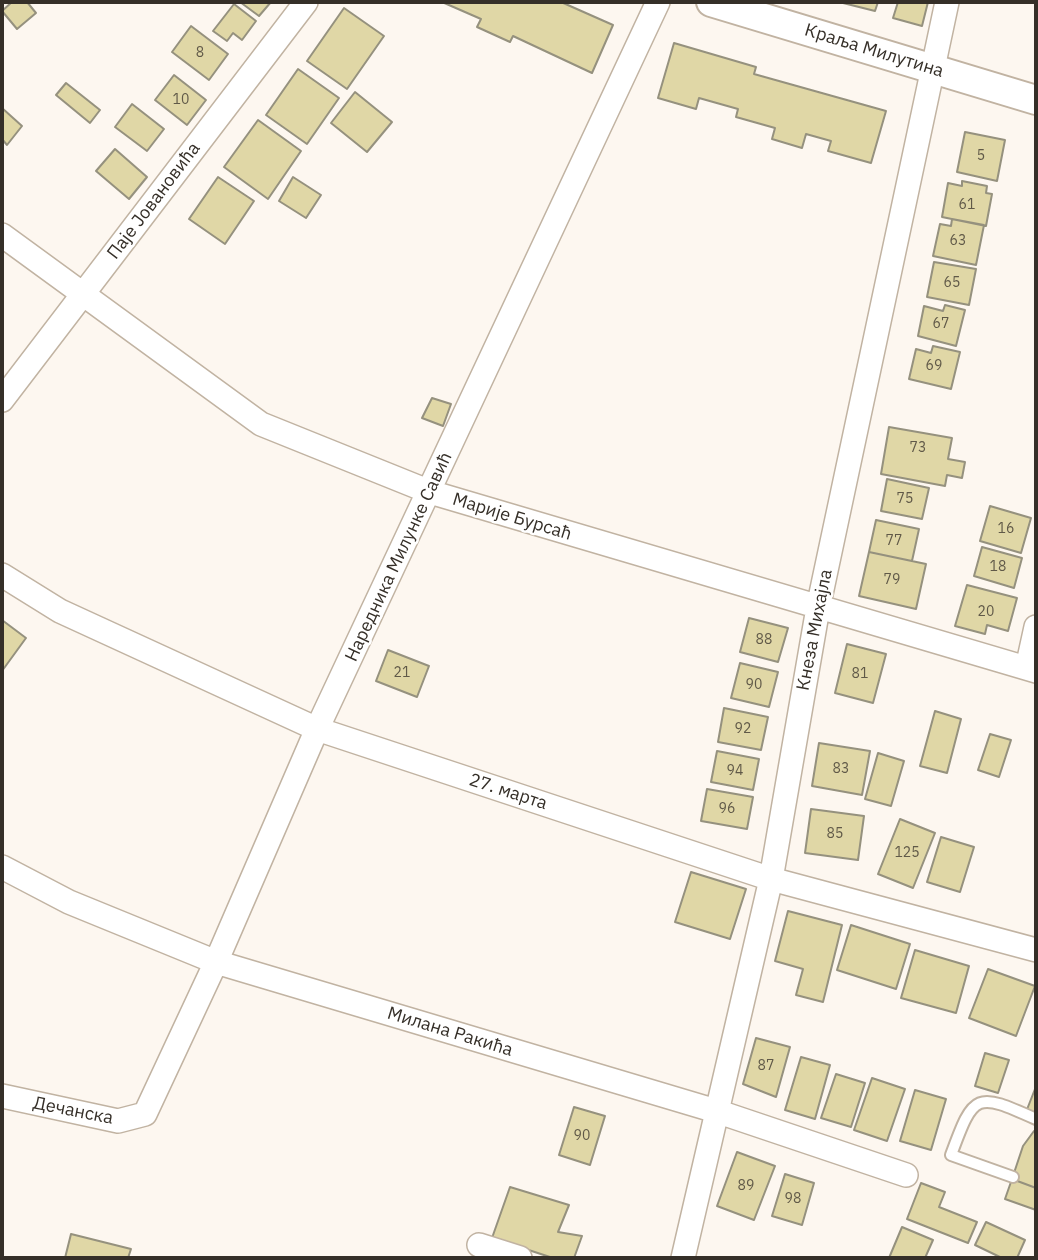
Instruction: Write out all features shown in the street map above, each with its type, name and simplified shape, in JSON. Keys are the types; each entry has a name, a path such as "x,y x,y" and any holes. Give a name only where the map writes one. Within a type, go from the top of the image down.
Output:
{"street":[{"name":"Паје Јовановића","path":"2,400 306,2"},
{"name":"Наредника Милунке Савић","path":"145,1114 216,962 317,729 658,2"},
{"name":"Краља Милутина","path":"711,2 1036,100"},
{"name":"Кнеза Михајла","path":"683,1258 771,879 818,608 947,2"},
{"name":"Марије Бурсаћ","path":"2,235 261,424 429,492 1032,670"},
{"name":"27. марта","path":"2,575 60,611 317,729 771,879 1036,950"},
{"path":"1032,670 1036,626"},
{"name":"Милана Ракића","path":"2,867 69,902 216,962 716,1111 906,1175"},
{"name":"Дечанска","path":"2,1096 118,1121 145,1114"},
{"path":"479,1245 520,1258"}],"lane":[{"path":"1013,1177 951,1154 964,1119 973,1107 990,1101 1036,1119"}],"building":[{"path":"12,2 27,2 36,13 17,29 2,11"},
{"path":"240,2 271,2 259,16"},
{"path":"442,2 561,2 613,25 592,73 513,36 510,42 477,27 481,19"},
{"path":"839,2 878,2 875,11"},
{"path":"898,2 928,2 922,26 893,18"},
{"path":"234,4 256,21 242,40 233,33 227,41 213,31"},
{"path":"344,8 384,36 347,89 307,61"},
{"path":"191,26 228,54 209,80 172,52"},
{"path":"674,43 756,67 754,74 886,111 871,163 828,151 831,141 806,134 802,148 772,139 775,128 736,117 738,109 699,98 696,109 658,98"},
{"path":"298,69 339,98 307,144 266,115"},
{"path":"174,75 206,100 187,125 155,100"},
{"path":"66,83 100,110 90,123 56,95"},
{"path":"355,92 392,122 367,152 331,123"},
{"path":"132,104 164,129 147,151 115,127"},
{"path":"2,108 22,126 7,145 2,139"},
{"path":"258,120 301,151 268,199 224,167"},
{"path":"965,132 1005,140 997,181 957,172"},
{"path":"115,149 147,177 129,199 96,171"},
{"path":"218,177 254,201 225,244 189,219"},
{"path":"293,177 321,195 306,218 279,201"},
{"path":"962,181 987,186 986,193 992,194 986,226 942,217 948,183 962,186"},
{"path":"952,219 984,225 976,265 933,256 940,224 951,226"},
{"path":"934,262 976,269 969,305 927,297"},
{"path":"945,305 965,310 956,346 918,336 924,306 943,311"},
{"path":"933,346 960,352 951,389 909,379 916,349 931,353"},
{"path":"432,398 451,404 443,426 422,418"},
{"path":"889,427 952,438 948,459 965,462 962,478 947,475 945,486 881,474"},
{"path":"887,479 929,488 922,519 881,511"},
{"path":"990,506 1031,518 1021,553 980,541"},
{"path":"876,520 919,529 912,561 869,552"},
{"path":"982,547 1022,558 1014,588 974,576"},
{"path":"869,552 926,564 916,609 859,596"},
{"path":"967,585 1017,598 1008,631 987,625 985,634 955,626"},
{"path":"749,618 788,628 778,662 740,652"},
{"path":"2,620 26,638 2,671"},
{"path":"847,644 886,654 873,703 835,693"},
{"path":"388,650 429,666 417,697 376,681"},
{"path":"740,663 778,672 769,707 731,698"},
{"path":"724,708 768,717 761,750 718,742"},
{"path":"935,711 961,719 947,773 920,766"},
{"path":"990,734 1011,740 999,777 978,770"},
{"path":"819,743 870,751 862,795 812,786"},
{"path":"717,751 759,759 753,790 711,782"},
{"path":"878,753 904,761 891,806 865,799"},
{"path":"707,789 753,797 747,829 701,821"},
{"path":"811,809 864,816 858,860 805,853"},
{"path":"900,819 935,833 913,888 878,874"},
{"path":"941,837 974,847 960,892 927,882"},
{"path":"691,872 746,889 730,939 675,922"},
{"path":"788,911 842,925 823,1002 796,995 803,969 775,961"},
{"path":"851,925 910,944 896,989 837,970"},
{"path":"915,950 969,966 956,1013 901,998"},
{"path":"988,969 1035,986 1016,1036 969,1018"},
{"path":"756,1038 790,1047 776,1097 743,1084"},
{"path":"985,1053 1009,1060 998,1093 975,1086"},
{"path":"801,1057 830,1065 815,1119 785,1110"},
{"path":"836,1074 865,1083 851,1127 821,1118"},
{"path":"872,1078 905,1089 887,1141 854,1130"},
{"path":"915,1090 946,1099 931,1150 900,1141"},
{"path":"1036,1090 1036,1115 1026,1112"},
{"path":"574,1107 605,1116 590,1165 559,1155"},
{"path":"1034,1131 1036,1188 1012,1179 1023,1146"},
{"path":"737,1152 775,1166 754,1220 717,1206"},
{"path":"785,1174 814,1183 802,1225 772,1216"},
{"path":"1012,1179 1036,1188 1036,1210 1005,1199"},
{"path":"921,1183 945,1192 939,1207 977,1222 968,1243 907,1219"},
{"path":"510,1187 569,1205 558,1232 582,1236 574,1258 553,1258 492,1238"},
{"path":"986,1222 1025,1240 1017,1258 1002,1258 975,1245"},
{"path":"902,1227 933,1240 925,1258 889,1258"},
{"path":"71,1234 131,1249 128,1258 65,1258"}]}
